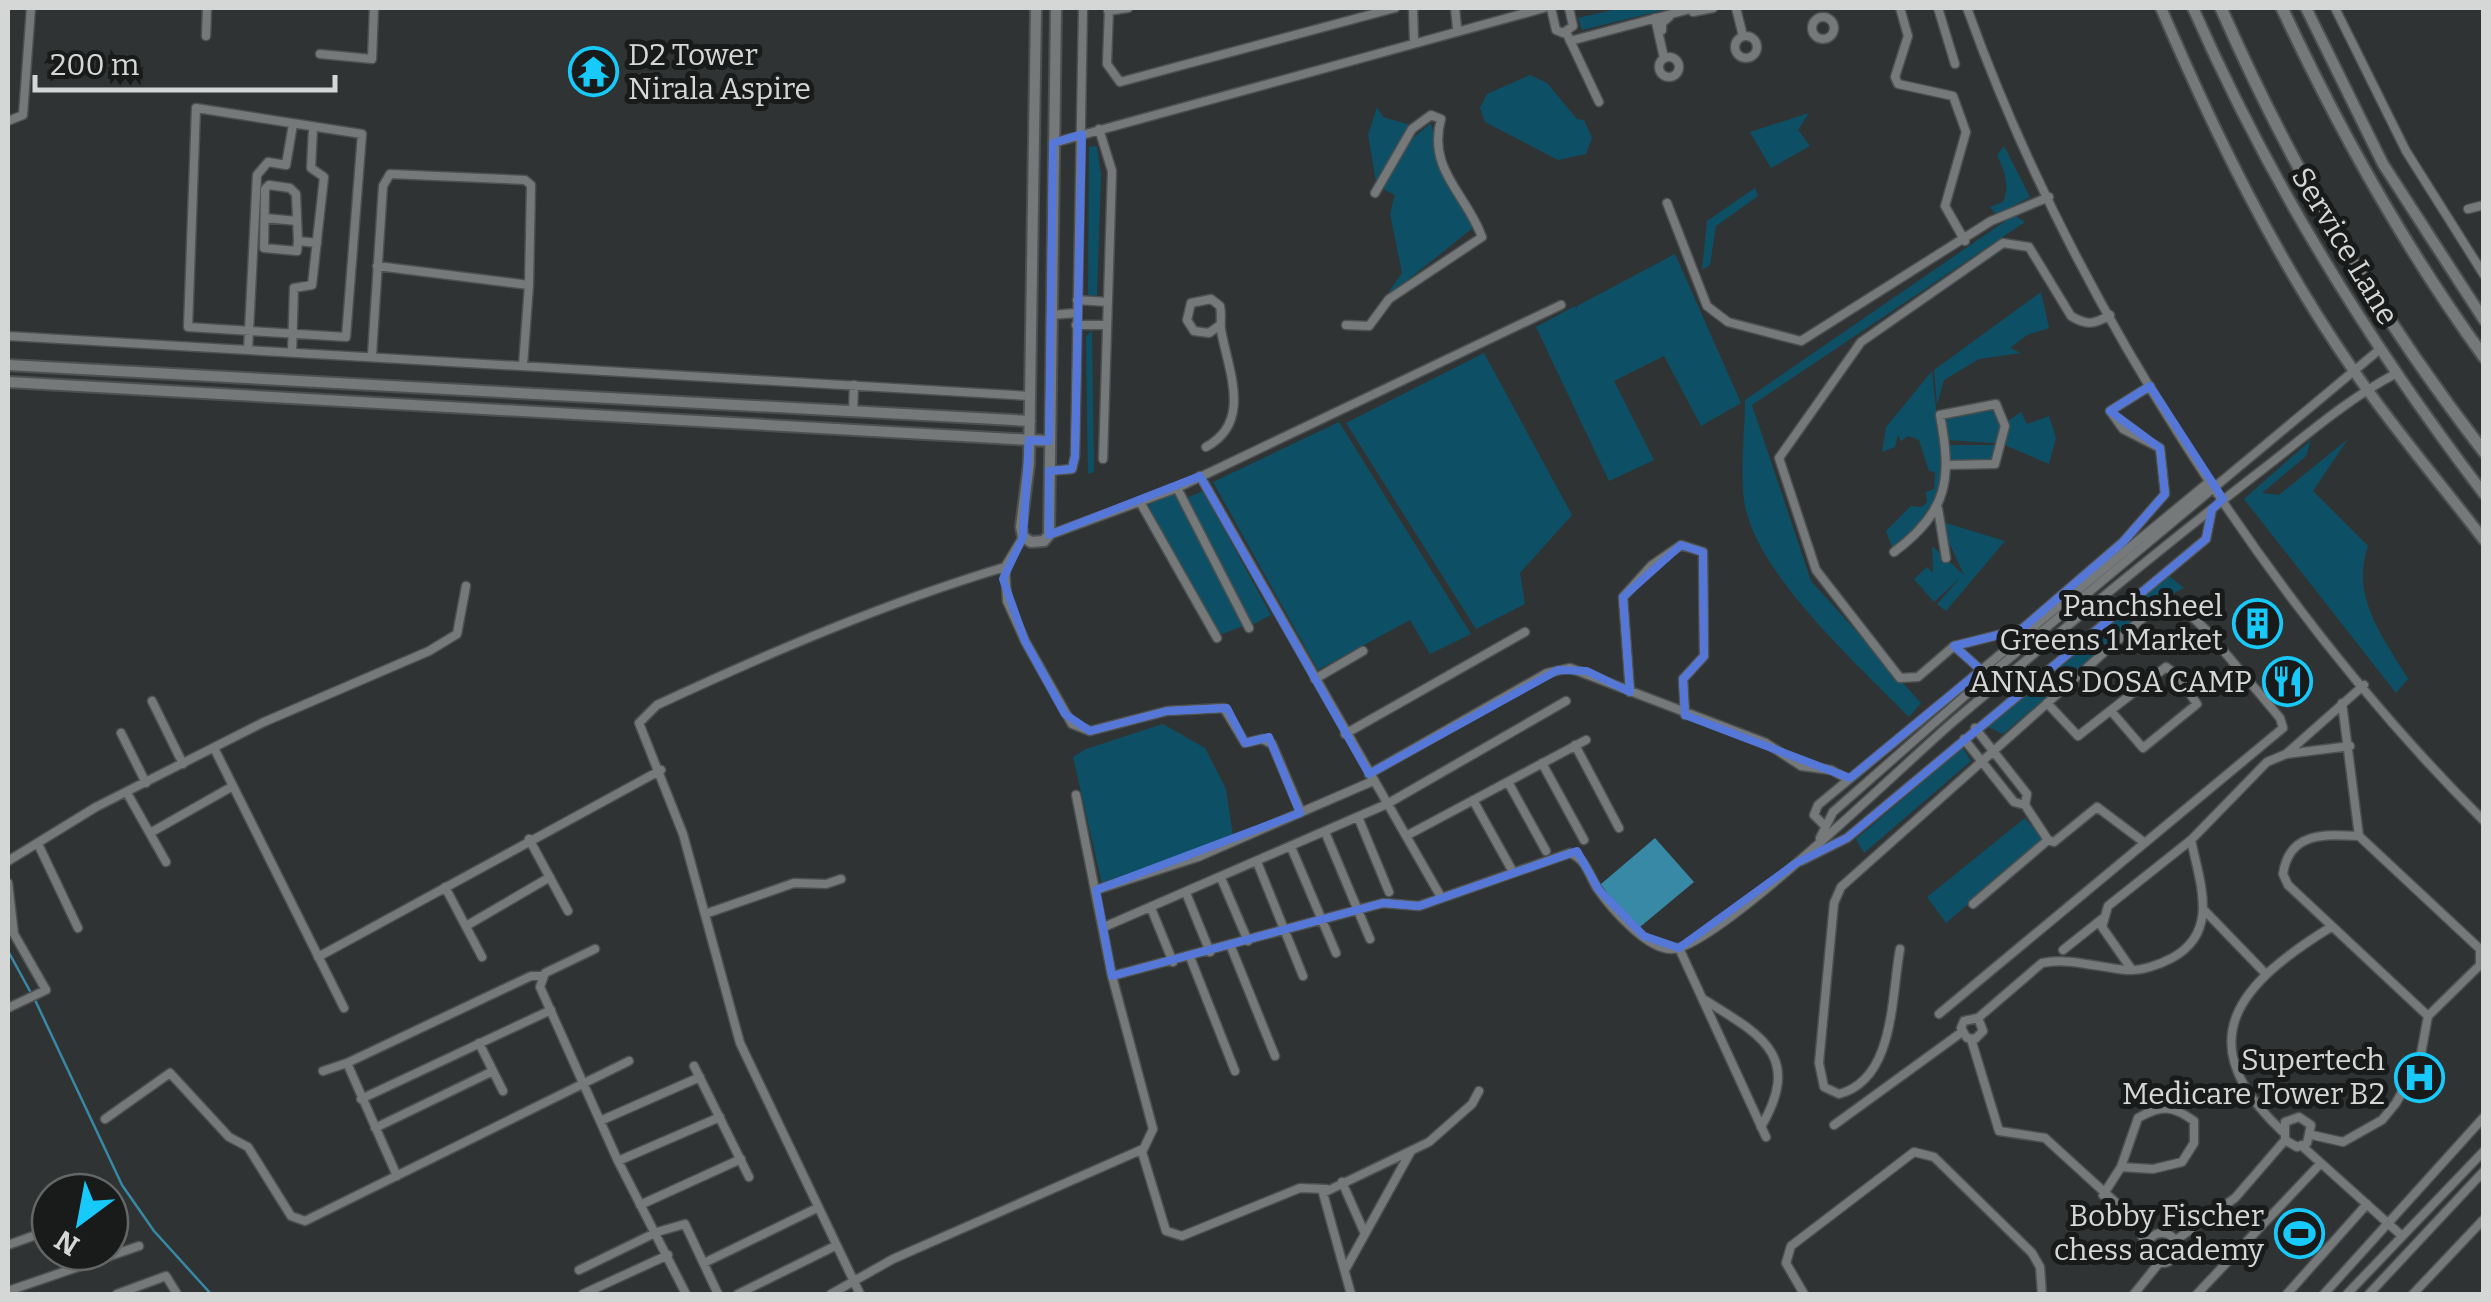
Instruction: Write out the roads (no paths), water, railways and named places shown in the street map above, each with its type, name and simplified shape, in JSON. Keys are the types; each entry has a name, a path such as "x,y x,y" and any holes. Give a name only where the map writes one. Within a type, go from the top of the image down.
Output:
{"main road":[{"path":"2222,8 2271,122 2364,286 2484,452"},
{"path":"2282,8 2344,138 2438,294 2484,357"}],"street":[{"path":"8,120 23,114 31,8"},
{"path":"206,36 207,8"},
{"path":"320,54 372,59 374,8"},
{"path":"1036,8 1030,421 1024,537 1005,567 1003,578 1014,619 1072,724 1090,731 1167,712 1224,708 1245,743 1262,739 1272,744 1301,812"},
{"path":"1049,535 1056,8"},
{"path":"1049,471 1068,471 1074,466 1083,8"},
{"path":"1128,8 1109,9 1107,64 1115,78 1128,82 1395,8"},
{"path":"1413,8 1414,40"},
{"path":"1455,8 1457,28"},
{"path":"1053,142 1505,12 1547,8 1556,30 1568,36 1694,8"},
{"path":"1569,8 1573,24 1568,36 1599,102"},
{"path":"1662,30 1665,18 1712,8"},
{"path":"1736,8 1743,36"},
{"path":"1816,8 1818,18"},
{"path":"1900,8 1908,36 1896,77 1898,84 1953,96 1966,125 1945,206 1965,241"},
{"path":"1938,8 1955,64"},
{"path":"1967,8 1998,92 2048,197 2150,386 2212,484 2364,685 2484,822"},
{"path":"2162,8 2235,173 2353,370 2484,540"},
{"name":"Service Lane","path":"2193,8 2273,175 2379,350 2484,494"},
{"path":"2306,8 2384,164 2484,320"},
{"path":"2335,8 2406,151 2484,275"},
{"path":"1655,18 1664,58"},
{"path":"200,107 313,128 362,134 346,337 188,326 194,111 200,107"},
{"path":"1346,325 1369,326 1389,299 1482,237 1448,180 1435,142 1441,119 1431,115 1412,128 1375,194"},
{"path":"286,166 292,124"},
{"path":"311,168 313,128"},
{"path":"1099,130 1112,171 1103,459"},
{"path":"248,350 257,175 268,162 311,168 324,177 312,286 294,288 292,352"},
{"path":"372,356 383,186 390,174 525,180 533,189 523,365"},
{"path":"270,185 290,188 296,194 297,251 264,248 264,218 265,189 270,185"},
{"path":"1667,203 1707,306 1728,322 1794,341 1812,337 1991,221 2048,197"},
{"path":"2468,208 2484,205"},
{"path":"264,218 297,220"},
{"path":"298,241 317,243"},
{"path":"2110,315 2096,324 2083,324 2072,316 2030,247 2003,244 1860,342 1779,458 1816,570 1900,678 1918,677 1954,646 2022,628 2123,542 2165,494 2160,448 2123,428 2110,411 2150,386"},
{"path":"378,266 529,286"},
{"path":"1076,300 1108,302"},
{"path":"1206,447 1222,436 1238,398 1220,324 1220,306 1211,300 1191,304 1187,320 1194,331 1208,333 1220,324"},
{"path":"1024,537 1031,542 1044,541 1049,535 1177,488 1561,304"},
{"path":"1051,315 1076,313"},
{"path":"1076,325 1107,325"},
{"path":"8,336 1030,396"},
{"path":"1824,825 1816,820 1814,811 1848,780 2379,350"},
{"path":"8,365 1030,421"},
{"path":"1112,976 1384,904 1419,906 1570,853 1578,856 1598,890 1644,936 1660,946 1679,948 1699,938 1796,863 1820,838 1837,830 1916,756 2212,508 2367,388 2395,374"},
{"path":"8,382 1049,441"},
{"path":"854,385 854,412"},
{"path":"1946,558 1939,528 1948,465 1940,415 1996,404 2004,426 1995,464 1948,465"},
{"path":"1200,476 1441,897"},
{"path":"1820,838 1832,812 2212,484"},
{"path":"1177,488 1249,628"},
{"path":"1894,552 1917,535 1942,498"},
{"path":"1140,502 1217,638"},
{"path":"1796,863 1847,838 2206,539 2212,508"},
{"path":"1630,692 1622,597 1652,565 1680,544 1702,552 1704,656 1683,679 1685,715"},
{"path":"860,1294 740,1043 661,770 640,723 656,705 898,599 1005,567"},
{"path":"8,861 127,792 214,748 457,634 466,586"},
{"path":"1900,949 1880,1063 1855,1090 1839,1094 1824,1087 1819,1064 1834,902 1841,888 2154,608 2168,600 2191,614 2280,718 2283,728 1939,1014"},
{"path":"1346,734 1525,632"},
{"path":"1954,646 1980,670"},
{"path":"1314,679 1363,651"},
{"path":"2047,703 2078,736 2166,667 2177,675 2197,704 2143,748 2111,711"},
{"path":"1096,890 1198,856 1301,812 1371,778 1558,670 1587,672 1685,715 1766,743 1801,766 1831,770 1848,780"},
{"path":"2286,754 2364,685"},
{"path":"152,701 183,764"},
{"path":"1104,927 1387,804 1566,702"},
{"path":"2342,704 2359,836"},
{"path":"1975,728 2027,794 2025,804 2048,840 2054,842 2098,807 2145,843"},
{"path":"121,733 146,784"},
{"path":"1964,738 2014,802 2025,804"},
{"path":"1406,836 1586,740"},
{"path":"1575,746 1620,828"},
{"path":"1908,746 1916,756"},
{"path":"2063,950 2102,919 2108,906 2191,840 2268,762 2286,754 2350,746"},
{"path":"214,748 344,1008"},
{"path":"1542,763 1584,840"},
{"path":"318,956 661,770"},
{"path":"1508,782 1546,851"},
{"path":"150,834 233,786"},
{"path":"127,792 166,862"},
{"path":"830,1294 893,1259 1142,1149 1150,1142 1153,1129 1112,976 1076,796"},
{"path":"1473,800 1513,872"},
{"path":"1358,817 1388,892"},
{"path":"1324,832 1370,939"},
{"path":"2312,1135 2343,1142 2382,1120 2410,1084 2426,1036 2428,1016 2480,966 2480,949 2359,836 2324,834 2293,846 2283,874 2288,885 2428,1016"},
{"path":"529,839 568,911"},
{"path":"1973,904 2048,840"},
{"path":"1834,1125 1962,1032 1964,1020 1978,1018 2042,964 2132,970 2179,954 2199,935 2204,911 2191,840"},
{"path":"38,844 78,928"},
{"path":"1290,847 1336,953"},
{"path":"1257,862 1303,976"},
{"path":"466,926 550,878"},
{"path":"1221,878 1248,941"},
{"path":"705,914 794,883 826,884 841,880"},
{"path":"8,883 14,934 42,979 44,994 8,1008"},
{"path":"445,887 482,957"},
{"path":"1186,894 1210,952"},
{"path":"1151,908 1173,962"},
{"path":"2204,911 2264,972"},
{"path":"2102,919 2106,935 2132,970"},
{"path":"2332,927 2264,972 2248,992 2238,1016 2232,1060 2237,1076 2283,1136 2302,1146 2402,1234"},
{"path":"1231,947 1275,1056"},
{"path":"1679,948 1766,1137"},
{"path":"323,1071 594,950"},
{"path":"1190,957 1235,1071"},
{"path":"542,976 540,987 550,1010 618,1161 685,1294"},
{"path":"1703,999 1752,1029 1773,1051 1781,1080 1776,1102 1761,1128"},
{"path":"361,1099 550,1010"},
{"path":"1971,1039 1983,1032 1978,1018"},
{"path":"1962,1032 1971,1039 1999,1132 2045,1138 2103,1195 2136,1221 2158,1263"},
{"path":"479,1043 503,1091"},
{"path":"105,1118 170,1072 228,1137 248,1147 299,1222 629,1061"},
{"path":"347,1063 397,1176"},
{"path":"694,1066 749,1177"},
{"path":"376,1128 493,1071"},
{"path":"600,1121 700,1077"},
{"path":"1142,1149 1163,1224 1176,1237 1300,1188 1326,1189 1411,1152 1446,1128 1479,1091"},
{"path":"2103,1195 2121,1167 2138,1118 2160,1106 2179,1110 2194,1121 2194,1143 2182,1162 2153,1169 2121,1167"},
{"path":"2134,1294 2158,1263 2173,1259 2176,1240 2235,1198 2283,1136 2285,1122 2299,1116 2311,1125 2312,1135 2302,1146"},
{"path":"2324,1294 2484,1116"},
{"path":"618,1161 720,1117"},
{"path":"1804,1294 1786,1262 1791,1246 1914,1152 1923,1151 1934,1156 2032,1253 2040,1266 2042,1294"},
{"path":"1345,1272 1411,1152"},
{"path":"2347,1294 2484,1152"},
{"path":"640,1205 741,1159"},
{"path":"2198,1294 2320,1164"},
{"path":"2369,1294 2484,1171"},
{"path":"1342,1182 1365,1234"},
{"path":"1326,1189 1323,1198 1352,1294"},
{"path":"2287,1294 2367,1204"},
{"path":"704,1263 817,1208"},
{"path":"2413,1294 2484,1220"},
{"path":"579,1270 657,1232 684,1224 718,1294"},
{"path":"2147,1248 2159,1233 2176,1240"},
{"path":"8,1291 139,1246"},
{"path":"738,1294 835,1246"},
{"path":"583,1294 668,1255"},
{"path":"117,1294 163,1276 171,1280 177,1294"}],"waterway":[{"path":"8,951 31,993"},
{"path":"35,1000 122,1185 154,1231 211,1294"}],"place":[{"name":"D2 Tower Nirala Aspire","path":"593,72"},
{"name":"Panchsheel Greens 1 Market","path":"2258,623"},
{"name":"ANNAS DOSA CAMP","path":"2287,682"},
{"name":"Supertech Medicare Tower B2","path":"2420,1077"},
{"name":"Bobby Fischer chess academy","path":"2299,1233"}]}
